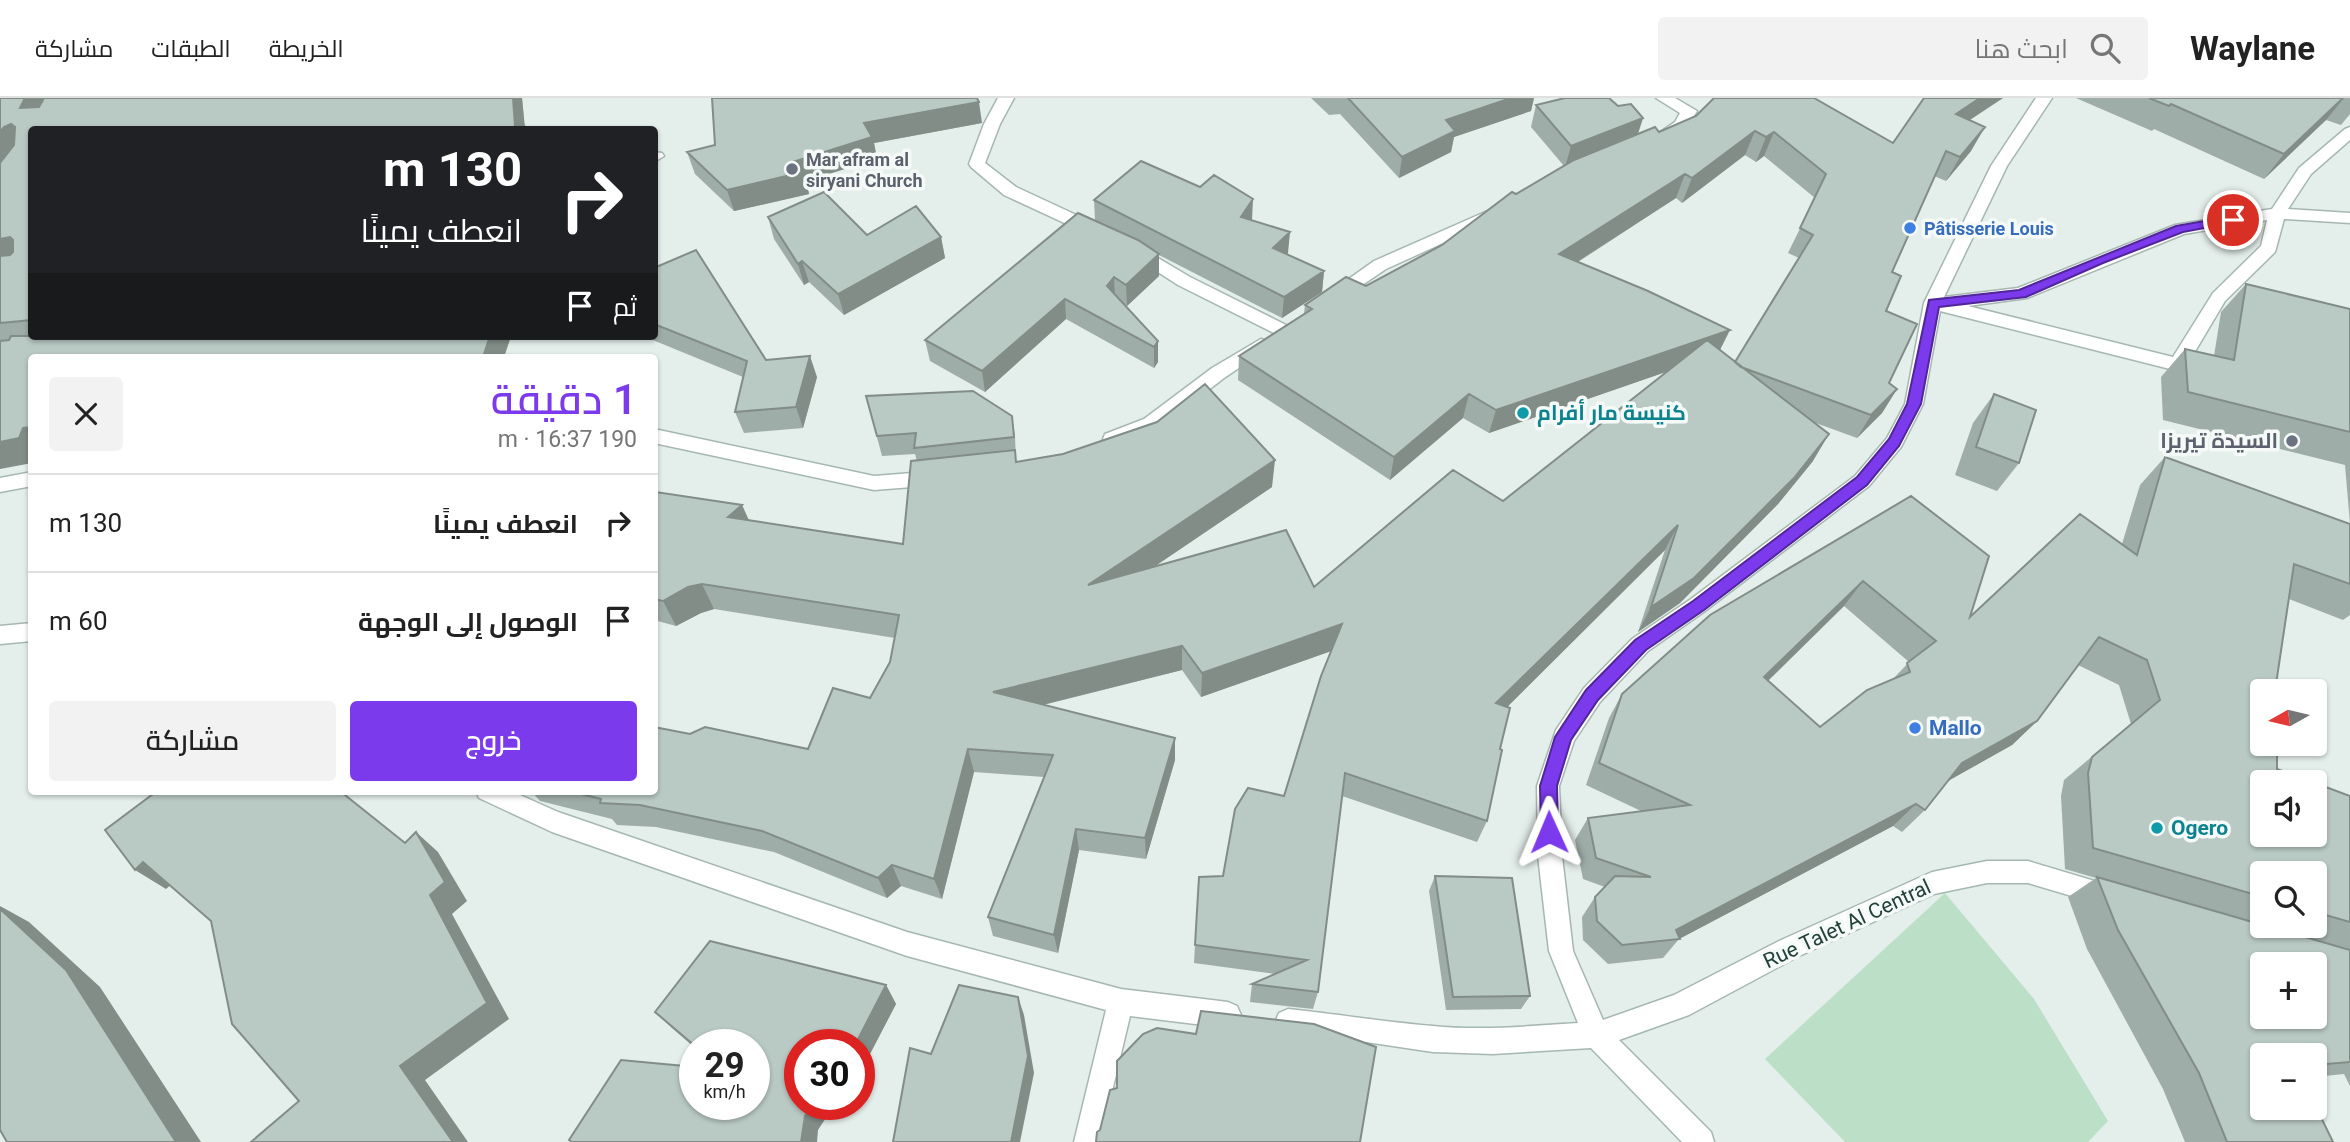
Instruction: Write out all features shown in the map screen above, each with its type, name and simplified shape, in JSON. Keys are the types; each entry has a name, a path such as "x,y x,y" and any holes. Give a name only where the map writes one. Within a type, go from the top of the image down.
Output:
{"street":[{"path":"1006,98 992,124 977,164 1010,191 1146,255 1184,281 1289,327 1218,373 1152,424 1101,443"},
{"path":"1642,145 1666,135 1687,118 1689,111 1664,98"},
{"path":"1701,1142 1596,1035 1561,951 1550,856 1548,786 1564,737 1592,695 1640,645 1698,606 1862,481 1894,442 1914,404 1933,303 1999,166 2044,98"},
{"path":"1933,303 2178,365 2219,297 2269,248 2277,214 2305,171 2350,132"},
{"path":"1316,308 1380,265 1463,229 1511,203"},
{"path":"1933,303 2021,294 2099,260 2181,229 2277,214 2350,218"},
{"path":"658,437 874,483 954,476"},
{"path":"0,485 28,480"},
{"path":"0,635 28,632"},
{"name":"Rue Talet Al Central","path":"496,795 552,821 907,944 1121,1002 1433,1039 1493,1041 1596,1035 1680,1006 1788,949 1932,883 1987,872 2028,872 2131,902"},
{"path":"1087,1142 1121,1002"}],"green space":[{"path":"1945,893 2034,999 2108,1121 2088,1142 1845,1142 1765,1059"}],"building":[{"path":"0,98 25,98 20,108 39,107 44,98 513,98 515,126 28,126 28,320 0,323 0,256 13,252 13,240 10,237 0,239 0,163 14,145 15,127 11,124 0,132"},
{"path":"712,98 977,98 979,102 864,123 872,137 793,162 803,172 727,190 687,152 715,145"},
{"path":"1348,98 1511,98 1446,120 1455,131 1402,157"},
{"path":"1565,98 1609,98 1618,106 1631,104 1643,118 1571,146 1536,105"},
{"path":"1714,98 1814,98 1893,143 1924,98 1980,98 1956,114 1985,127 1960,157 1946,151 1892,272 1901,276 1886,311 1917,324 1889,383 1897,389 1871,415 1741,367 1735,362 1813,235 1800,228 1826,174 1774,132 1766,137 1755,131 1692,178 1685,174 1559,254 1648,291 1730,330 1496,410 1469,394 1394,457 1239,356 1312,309 1305,305 1346,277 1366,286 1442,245 1512,192 1516,194 1574,160 1655,127 1659,132 1696,116"},
{"path":"2149,98 2343,98 2284,154 2171,104 2169,106"},
{"path":"1141,161 1200,187 1214,175 1253,199 1241,217 1290,232 1273,248 1324,271 1284,297 1094,200"},
{"path":"824,192 867,235 916,206 941,237 838,294 802,261 798,264 768,217"},
{"path":"1078,213 1138,240 1159,254 1126,285 1114,277 1107,286 1158,341 1154,347 1065,299 982,371 925,340"},
{"path":"696,250 766,360 810,356 796,407 735,412 747,361 658,326 658,266"},
{"path":"2246,284 2350,309 2350,432 2188,392 2185,349 2234,360"},
{"path":"11,336 28,336 28,340 489,340 484,354 28,354 28,427 23,428 19,438 0,442 0,341 9,340"},
{"path":"1707,340 1829,434 1794,478 1694,578 1651,607 1678,525 1496,703 1510,708 1487,821 1345,773 1318,992 1252,984 1307,960 1195,945 1199,877 1223,876 1235,809 1248,788 1284,796 1321,676 1342,624 1202,673 1182,646 993,692 1175,738 1145,838 1076,829 1054,935 988,917 1053,755 968,749 934,879 892,865 878,878 762,831 640,805 600,803 601,799 585,795 658,795 658,728 690,734 705,727 808,749 833,688 870,698 890,662 899,615 702,584 688,587 663,601 658,600 658,492 742,505 728,517 903,544 911,461 1015,450 1016,462 1063,454 1157,422 1205,384 1275,460 1088,585 1286,530 1314,587 1453,470 1503,501"},
{"path":"973,391 1012,416 1014,437 914,448 916,433 877,436 866,396"},
{"path":"1994,394 2036,410 2019,463 1976,447"},
{"path":"2165,457 2350,524 2350,584 2294,564 2277,679 2250,679 2250,756 2277,756 2277,769 2280,770 2250,770 2250,847 2327,847 2327,787 2350,796 2350,922 2327,915 2327,861 2250,861 2250,893 2093,848 2088,773 2092,757 2160,700 2147,660 2099,637 2037,721 1962,763 1925,810 1916,804 1676,930 1680,939 1622,945 1597,921 1595,897 1615,876 1651,877 1596,858 1588,818 1690,805 1599,763 1622,694 1710,615 1911,496 1989,556 1970,617 2080,514 2137,555","holes":["1863,581 1936,641 1907,663 1910,672 1867,690 1820,727 1764,677"]},
{"path":"152,795 345,795 405,843 416,832 445,882 430,895 487,1003 400,1066 453,1142 251,1142 299,1101 232,1024 211,921 143,862 135,870 105,830"},
{"path":"1435,876 1512,878 1530,996 1453,997"},
{"path":"2097,877 2250,921 2250,938 2308,938 2350,950 2350,1062 2327,1064 2327,1043 2250,1043 2250,1120 2322,1120 2333,1142 2227,1142 2199,1073 2118,930"},
{"path":"0,909 66,970 176,1142 7,1142 0,1130"},
{"path":"710,941 886,985 863,1029 784,1029 784,1120 804,1120 801,1142 572,1142 569,1140 621,1060 679,1065 679,1120 770,1120 770,1029 679,1029 679,1032 655,1012"},
{"path":"959,985 1018,997 1028,1056 1011,1142 893,1142 910,1048 931,1054"},
{"path":"1201,1011 1314,1024 1376,1047 1360,1142 1096,1142 1110,1090 1117,1088 1117,1061 1143,1034 1157,1028 1196,1034"}],"place":[{"name":"Mar afram al siryani Church","path":"792,169"},
{"name":"Pâtisserie Louis","path":"1910,228"},
{"name":"كنيسة مار أفرام","path":"1523,413"},
{"name":"السيدة تيريزا","path":"2292,441"},
{"name":"Mallo","path":"1915,728"},
{"name":"Ogero","path":"2157,828"}],"route":[{"path":"1549,832 1548,786 1564,737 1592,695 1640,645 1698,606 1862,481 1894,442 1914,404 1933,303 2021,294 2099,260 2181,229 2233,220"}]}
